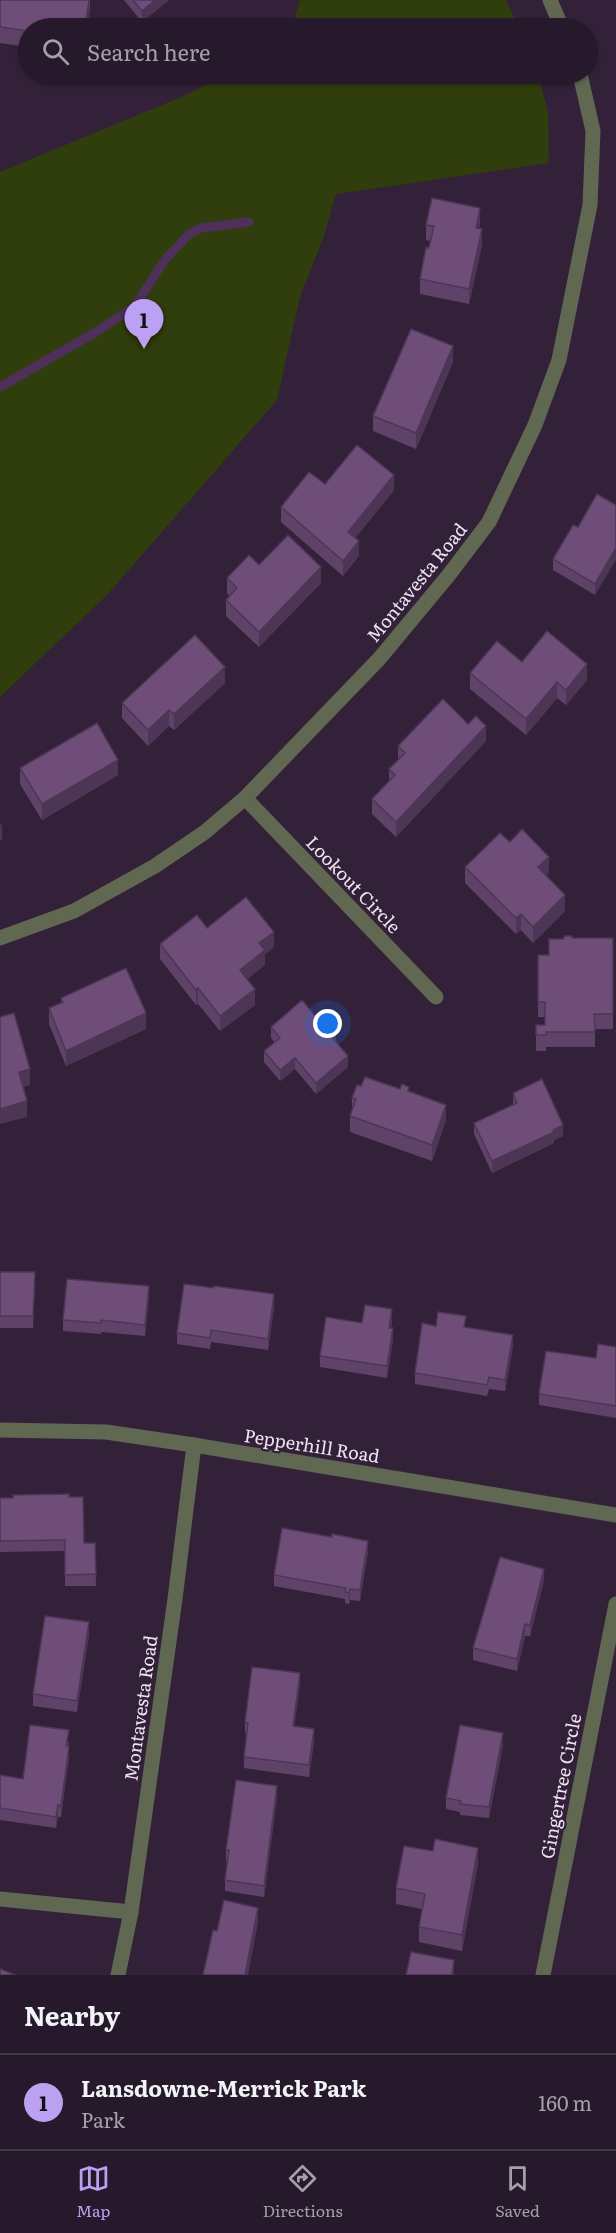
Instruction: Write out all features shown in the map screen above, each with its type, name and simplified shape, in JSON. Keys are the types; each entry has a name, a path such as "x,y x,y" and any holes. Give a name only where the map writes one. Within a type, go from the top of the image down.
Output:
{"street":[{"path":"550,0 558,18"},
{"name":"Montavesta Road","path":"0,938 74,911 155,866 205,832 245,798 379,659 448,576 489,522 535,425 559,360 590,205 594,130 582,84"},
{"name":"Lookout Circle","path":"245,798 436,997"},
{"name":"Pepperhill Road","path":"0,1430 106,1432 616,1515"},
{"name":"Montavesta Road","path":"118,1975 131,1912 194,1445"},
{"name":"Gingertree Circle","path":"543,1975 616,1605"},
{"path":"0,1899 131,1912"}],"green space":[{"path":"300,0 506,0 514,18 295,18"},
{"path":"207,84 541,84 548,112 549,163 336,194 324,236 300,297 277,400 107,595 0,697 0,172"}],"building":[{"path":"0,0 89,0 86,18 18,18 18,30 0,27"},
{"path":"133,0 155,0 142,11"},
{"path":"432,198 480,208 476,228 482,229 469,289 420,279 426,247 429,248 434,226 426,225"},
{"path":"411,329 453,346 416,433 373,416"},
{"path":"357,445 394,475 348,532 359,541 343,561 281,507 309,472 325,484"},
{"path":"597,494 616,505 616,548 595,584 553,559 573,525 578,527"},
{"path":"288,535 321,567 259,632 226,600 237,588 227,578 249,555 259,565"},
{"path":"547,631 587,664 566,690 557,682 526,719 470,673 497,641 522,662"},
{"path":"195,635 225,667 174,714 169,710 148,730 122,703"},
{"path":"443,699 468,724 476,716 486,726 396,822 372,799 395,775 389,769 405,753 398,746"},
{"path":"97,723 118,760 42,804 20,768"},
{"path":"522,829 549,857 538,867 565,895 533,927 521,914 516,918 465,867 500,833 510,842"},
{"path":"246,897 274,932 259,943 265,950 240,970 255,989 220,1016 160,944 197,915 207,928"},
{"path":"564,936 613,938 613,1014 594,1014 595,1032 546,1032 546,1035 536,1035 536,1025 545,1025 545,1002 538,1002 538,955 549,955 549,939 564,939"},
{"path":"126,968 146,1013 66,1051 49,1008 63,1002 61,998"},
{"path":"302,1000 320,1022 325,1018 336,1031 331,1036 348,1056 316,1083 295,1058 280,1070 264,1051 280,1038 271,1027"},
{"path":"14,1013 30,1069 19,1072 27,1101 0,1109 0,1017"},
{"path":"365,1077 400,1089 402,1084 409,1087 408,1091 446,1105 432,1145 350,1116 356,1099 352,1098 357,1085 361,1086"},
{"path":"542,1079 563,1125 553,1130 554,1132 492,1161 474,1123 517,1103 513,1093"},
{"path":"0,1272 35,1272 33,1316 0,1316"},
{"path":"67,1279 149,1286 145,1325 101,1320 101,1323 63,1320"},
{"path":"184,1284 274,1294 268,1339 211,1330 210,1338 177,1333"},
{"path":"365,1305 392,1309 389,1328 393,1328 387,1366 320,1356 326,1317 362,1323"},
{"path":"438,1312 466,1316 464,1327 513,1335 505,1380 489,1377 487,1385 415,1373 422,1323 436,1326"},
{"path":"598,1344 616,1347 616,1406 539,1394 546,1351 596,1358"},
{"path":"69,1494 69,1497 83,1497 84,1543 95,1543 96,1574 65,1575 65,1540 0,1541 0,1498 13,1498 13,1495"},
{"path":"282,1528 368,1541 360,1590 350,1589 349,1593 345,1592 346,1588 274,1575"},
{"path":"500,1557 544,1569 530,1625 525,1624 517,1659 473,1648"},
{"path":"45,1616 89,1622 77,1701 33,1694"},
{"path":"252,1667 300,1673 293,1726 314,1729 309,1765 244,1757 248,1723 245,1722"},
{"path":"30,1725 69,1730 61,1806 58,1805 56,1817 0,1808 0,1775 23,1779"},
{"path":"460,1725 503,1733 489,1807 460,1804 461,1801 446,1798"},
{"path":"236,1780 277,1786 264,1886 225,1880 229,1850 226,1850"},
{"path":"435,1839 478,1848 462,1935 419,1927 425,1894 396,1888 404,1846 433,1851"},
{"path":"224,1900 258,1908 245,1975 203,1975 213,1930 217,1931"},
{"path":"411,1952 454,1960 452,1975 406,1975"},
{"path":"0,1969 16,1975 0,1975"}],"waterway":[{"path":"0,387 96,332 135,306 164,261 188,235 201,228 249,222"}],"place":[{"name":"Lansdowne-Merrick Park","path":"144,349"}]}
